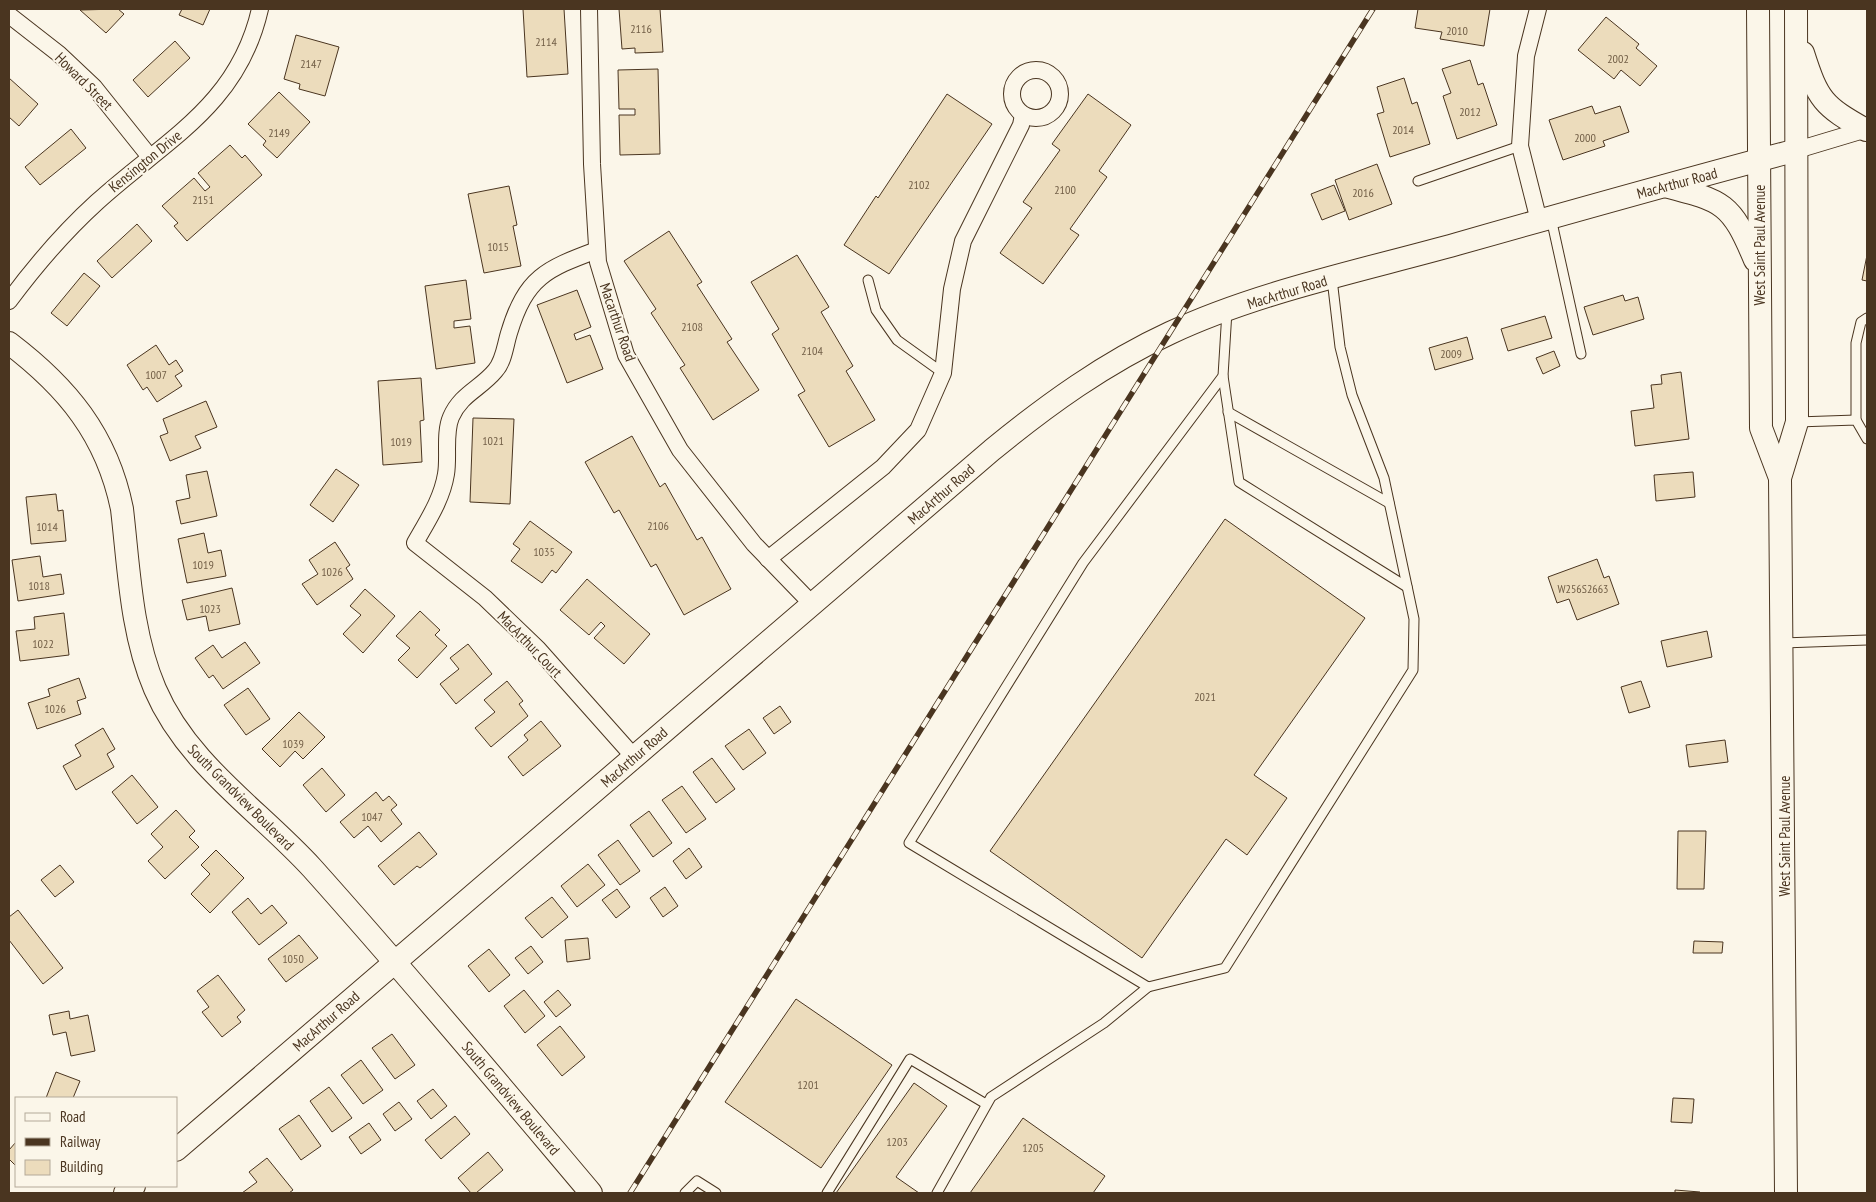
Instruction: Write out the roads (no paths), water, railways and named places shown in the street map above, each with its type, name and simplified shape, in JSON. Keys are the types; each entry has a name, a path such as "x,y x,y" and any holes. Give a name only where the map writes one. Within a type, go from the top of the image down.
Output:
{"street":[{"name":"Kensington Drive","path":"9,301 64,233 97,201 211,106 241,64 260,9"},
{"name":"Macarthur Road","path":"589,9 592,164 598,262 626,355 680,450 754,544 812,604"},
{"path":"1538,9 1526,56 1520,146 1545,219"},
{"name":"West Saint Paul Avenue","path":"1758,9 1761,428 1780,478"},
{"name":"West Saint Paul Avenue","path":"1786,1193 1780,478 1796,422 1796,9"},
{"name":"Howard Street","path":"9,14 59,54 94,88 150,157"},
{"path":"1796,34 1815,90 1835,111 1867,130"},
{"path":"768,559 883,467 918,430 928,411 943,373 952,289 963,241 1023,115"},
{"name":"MacArthur Road","path":"178,1148 1041,410 1136,350 1170,333 1227,310 1545,219 1867,130"},
{"path":"1664,186 1701,196 1723,207 1741,226 1759,269"},
{"name":"MacArthur Court","path":"597,250 558,265 540,276 525,292 502,358 494,372 462,398 450,419 446,472 442,494 415,543 485,598 538,649 634,757"},
{"name":"South Grandview Boulevard","path":"9,343 62,388 84,415 104,452 118,490 122,509 139,640 155,690 169,717 202,762 310,866 591,1193"}],"lane":[{"path":"1418,181 1520,146"},
{"path":"1545,219 1582,354"},
{"path":"937,1193 991,1097 1104,1024 1148,987 1225,968 1413,670 1414,619 1390,503 1384,478 1352,395 1340,348 1332,279"},
{"path":"868,280 876,310 897,340 943,373"},
{"path":"1227,310 1223,376 1239,482 1407,587"},
{"path":"1867,318 1861,322 1856,343 1856,420 1867,440"},
{"path":"1148,987 909,843 1084,563 1223,376"},
{"path":"1228,412 1390,503"},
{"path":"1796,422 1856,420"},
{"path":"1782,643 1867,640"},
{"path":"827,1193 910,1060 986,1104"},
{"path":"685,1193 697,1181 716,1193"}],"railway":[{"path":"630,1193 1373,9"}]}
